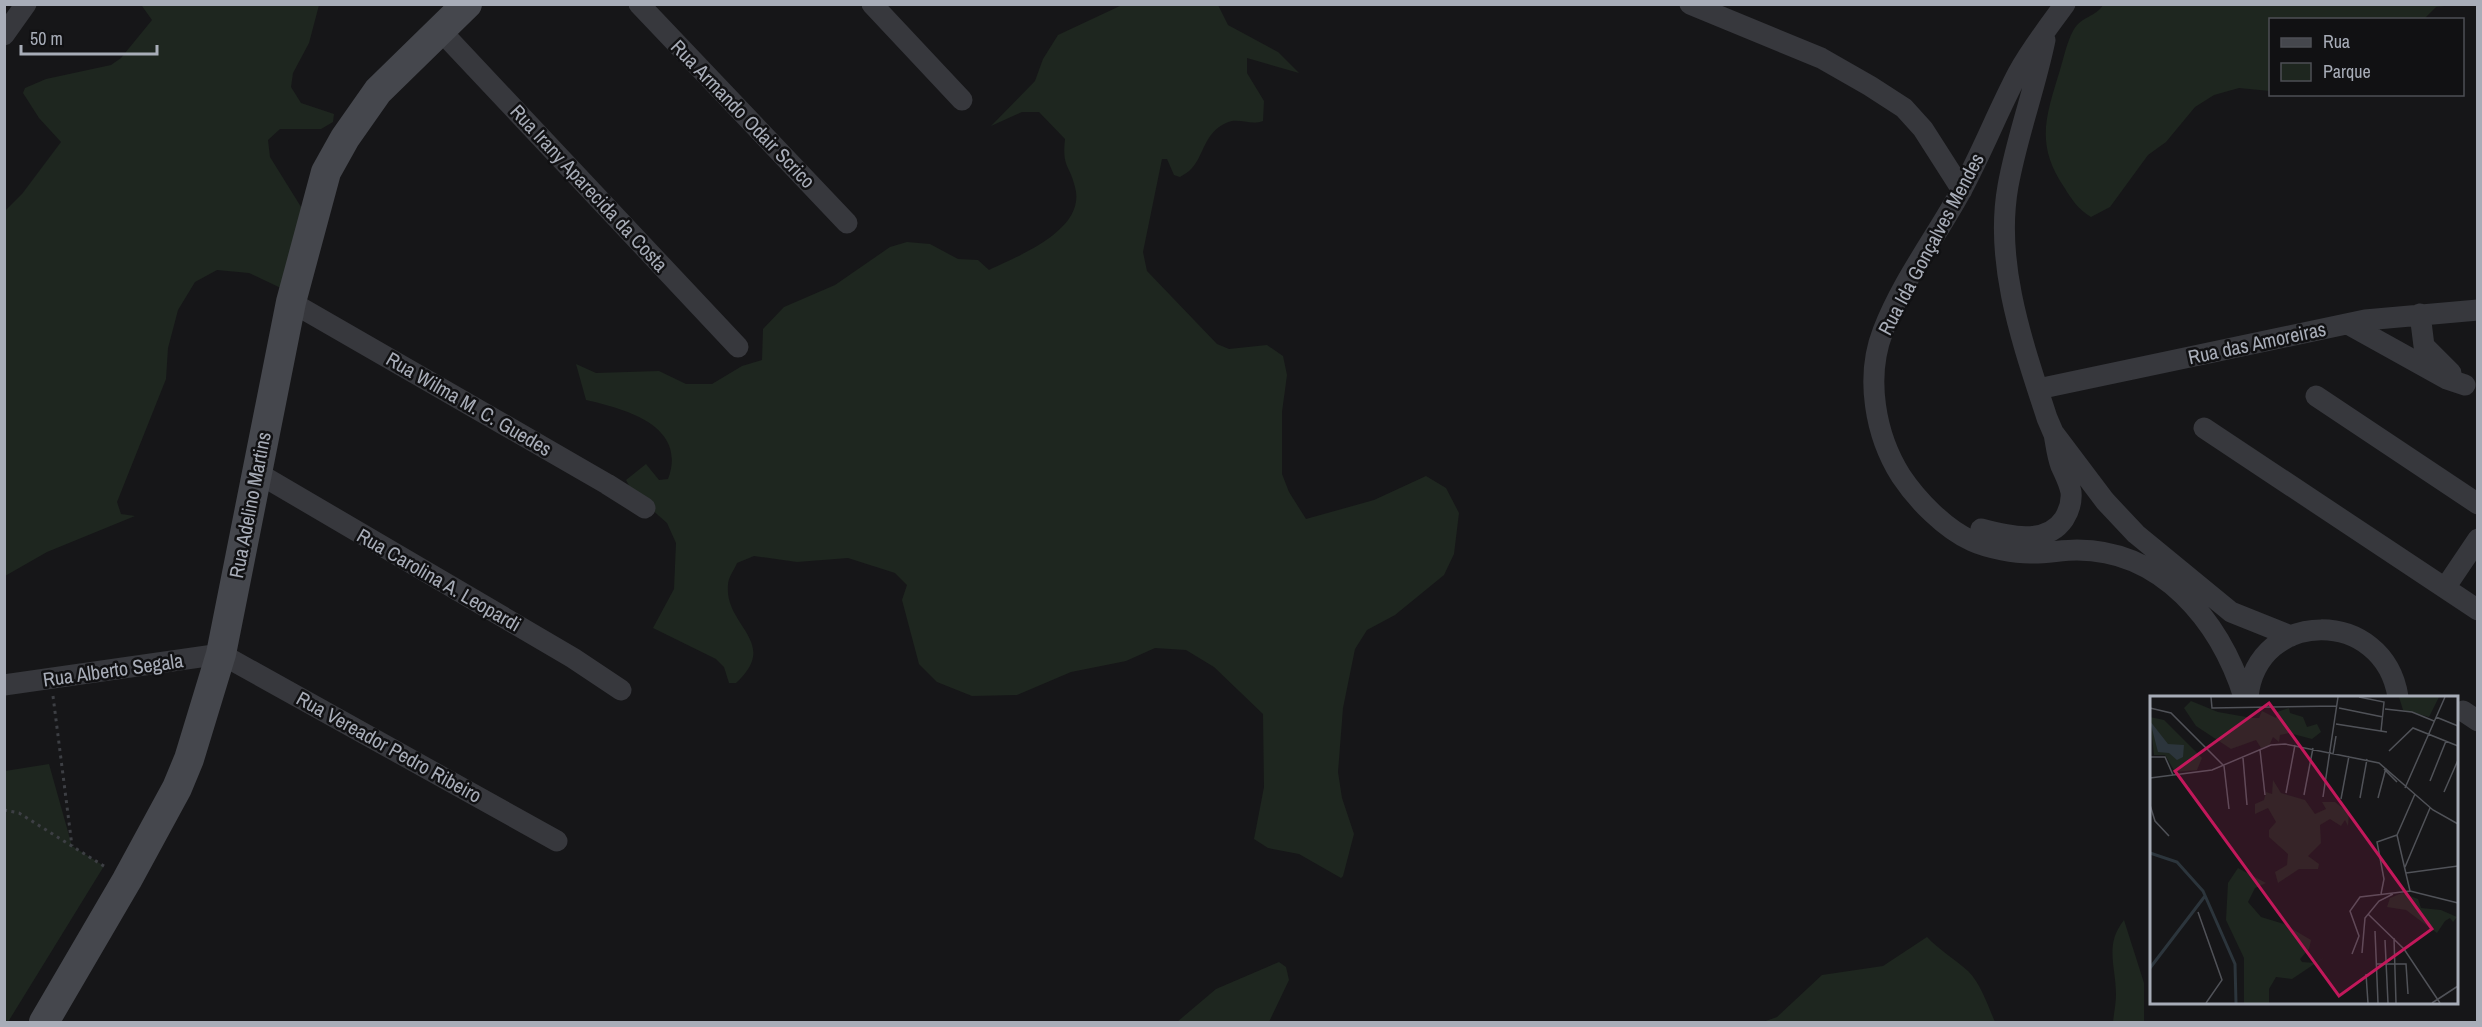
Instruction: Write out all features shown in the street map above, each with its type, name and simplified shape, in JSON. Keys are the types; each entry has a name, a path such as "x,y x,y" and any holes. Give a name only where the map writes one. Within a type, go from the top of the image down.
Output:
{"street":[{"path":"4,35 26,4"},
{"name":"Rua Adelino Martins","path":"44,1023 127,880 177,788 189,759 221,654 291,302 326,172 345,138 378,91 467,4"},
{"name":"Rua Armando Odair Scrico","path":"639,4 847,223"},
{"path":"872,4 962,100"},
{"path":"1690,4 1821,58 1904,108 1923,129 1962,190"},
{"name":"Rua Ida Gonçalves Mendes","path":"2065,4 2019,71 1962,190 1882,332 1875,371 1876,411 1887,450 1908,486 1948,525 1972,541 2013,552 2031,554 2078,550 2121,555 2152,569 2182,594 2205,621 2221,644 2246,696"},
{"name":"Rua Ida Gonçalves Mendes","path":"1948,525 2015,537 2031,537 2044,534 2061,523 2068,511 2071,495 2069,481 2060,465 2053,432 2018,322 2004,240 2008,188 2019,133 2038,74 2048,28"},
{"name":"Rua Irany Aparecida da Costa","path":"440,30 738,347"},
{"name":"Rua Wilma M. C. Guedes","path":"291,302 645,508"},
{"name":"Rua das Amoreiras","path":"2038,389 2348,324 2420,314 2478,310"},
{"path":"2420,314 2424,346 2471,389"},
{"path":"2348,324 2447,379 2471,389"},
{"path":"2316,396 2478,504"},
{"path":"2204,428 2478,610"},
{"name":"Rua Ida Gonçalves Mendes","path":"2053,432 2105,501 2136,534 2231,612 2291,636"},
{"name":"Rua Carolina A. Leopardi","path":"256,472 573,658 621,690"},
{"path":"2445,588 2478,539"},
{"name":"Rua Ida Gonçalves Mendes","path":"2246,696 2258,666 2268,654 2291,636 2305,631 2335,630 2363,640 2384,659 2392,672 2398,696"},
{"name":"Rua Alberto Segala","path":"4,685 221,654"},
{"name":"Rua Vereador Pedro Ribeiro","path":"221,654 557,841"}],"path":[{"path":"51,678 72,846"},
{"path":"4,810 19,813 127,880"}],"green space":[{"path":"2103,4 2453,5 2436,7 2425,18 2269,18 2269,91 2239,88 2214,95 2195,107 2166,142 2148,155 2110,207 2091,217 2076,204 2055,172 2046,143 2046,130 2047,116 2071,35 2080,22 2100,9"},
{"path":"138,5 319,5 309,43 293,73 291,87 301,103 334,114 333,122 321,129 280,129 268,140 270,157 311,223 285,290 249,273 217,270 195,282 178,310 168,348 166,379 117,502 121,514 135,516 47,552 5,576 5,211 22,194 61,142 39,118 23,93 25,88 46,79 111,65 121,58 152,20 142,6"},
{"path":"1122,5 1218,5 1228,25 1278,52 1299,73 1247,58 1247,73 1264,101 1263,121 1253,123 1231,121 1219,127 1209,138 1196,163 1180,177 1174,175 1167,159 1162,159 1143,252 1147,271 1217,344 1229,349 1267,345 1283,356 1287,375 1282,412 1282,474 1289,492 1306,519 1374,500 1426,476 1446,488 1459,513 1454,554 1444,575 1395,615 1367,630 1355,649 1343,708 1338,772 1342,798 1354,834 1341,878 1299,854 1268,848 1254,839 1264,787 1263,714 1214,667 1186,650 1155,648 1126,661 1071,672 1017,695 972,696 937,682 919,664 902,600 907,585 895,573 848,558 797,562 754,556 737,563 728,582 729,599 752,645 753,656 748,669 736,683 729,683 724,667 716,659 653,628 674,589 676,543 667,523 633,493 626,480 646,464 659,480 668,479 672,461 669,446 661,433 635,415 586,400 576,364 596,373 659,371 686,384 712,384 742,366 762,360 763,329 784,307 835,285 890,247 907,242 930,244 958,259 978,260 989,270 1032,249 1061,228 1071,216 1076,202 1073,179 1065,161 1065,139 1039,112 1022,112 991,126 1035,81 1043,59 1058,35"},
{"path":"49,764 72,846 104,866 8,1022 5,1022 5,771"},
{"path":"2124,920 2144,983 2144,1022 2113,1022 2116,984 2112,956 2114,938"},
{"path":"1927,937 1973,976 1995,1022 1763,1022 1777,1017 1822,975 1883,966"},
{"path":"1279,962 1286,967 1289,980 1269,1022 1177,1022 1216,989"}]}
